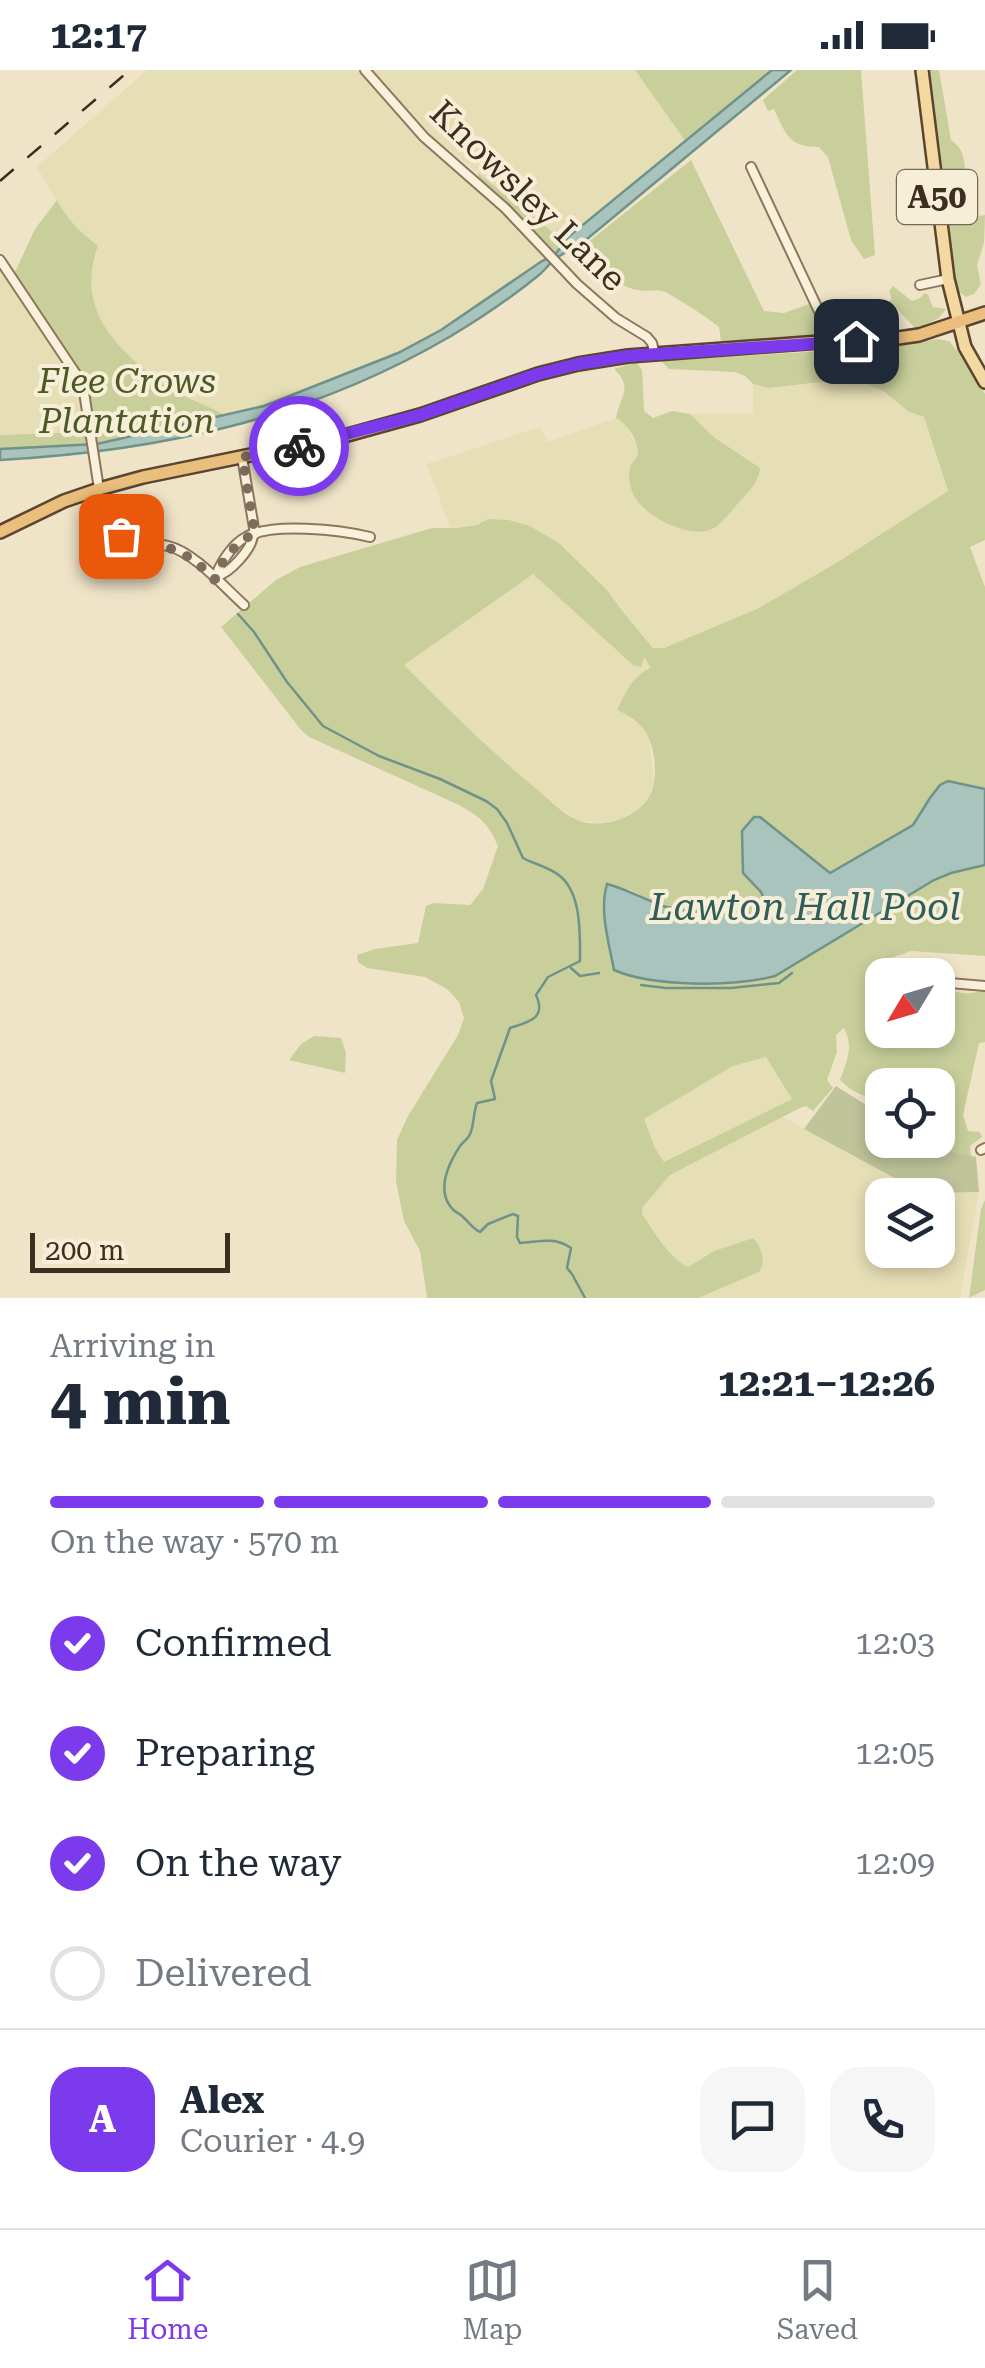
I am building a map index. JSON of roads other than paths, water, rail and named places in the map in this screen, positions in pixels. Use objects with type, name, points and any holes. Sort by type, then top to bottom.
[{"type":"highway","points":[[0,532],[99,489],[389,424],[538,374],[628,356],[834,341],[877,342],[919,335],[985,312]]},
{"type":"main road","name":"A50","points":[[922,70],[948,278],[966,347],[985,382]]},
{"type":"street","name":"Knowsley Lane","points":[[365,70],[424,137],[505,208],[577,284],[616,318],[647,336],[655,356]]},
{"type":"street","points":[[751,166],[834,341]]},
{"type":"street","points":[[0,260],[78,377],[84,392],[99,489]]},
{"type":"street","points":[[920,284],[948,278]]},
{"type":"street","points":[[242,457],[254,534]]},
{"type":"street","points":[[216,578],[217,568],[245,537],[269,530],[305,529],[370,537]]},
{"type":"street","points":[[128,542],[170,546],[194,560],[244,604]]},
{"type":"street","points":[[955,983],[985,986]]},
{"type":"water","points":[[772,70],[791,70],[518,292],[451,336],[397,365],[343,389],[233,426],[118,448],[0,460],[0,449],[97,444],[264,406],[398,353],[441,330],[555,255],[568,237]]},
{"type":"water","name":"Lawton Hall Pool","points":[[948,781],[985,789],[985,865],[934,880],[775,976],[694,984],[650,980],[614,970],[604,916],[607,884],[668,907],[724,914],[757,913],[764,899],[743,873],[742,831],[754,817],[760,817],[830,873],[913,825],[940,785]]},
{"type":"waterway","points":[[238,614],[323,726],[379,756],[486,801],[507,823],[523,858],[556,873],[572,893],[578,916],[580,961],[548,977],[536,995],[537,1014],[510,1028],[491,1081],[495,1099],[477,1103],[470,1134],[449,1168],[445,1191],[451,1208],[480,1232],[488,1224],[513,1214],[518,1216],[520,1243],[552,1241],[571,1248],[567,1268],[585,1298]]},
{"type":"waterway","points":[[571,968],[580,976],[599,973]]},
{"type":"waterway","points":[[641,985],[731,988],[779,983],[792,973]]},
{"type":"railway","points":[[0,181],[130,70]]},
{"type":"park label","name":"Flee Crows Plantation","points":[[127,401]]}]
